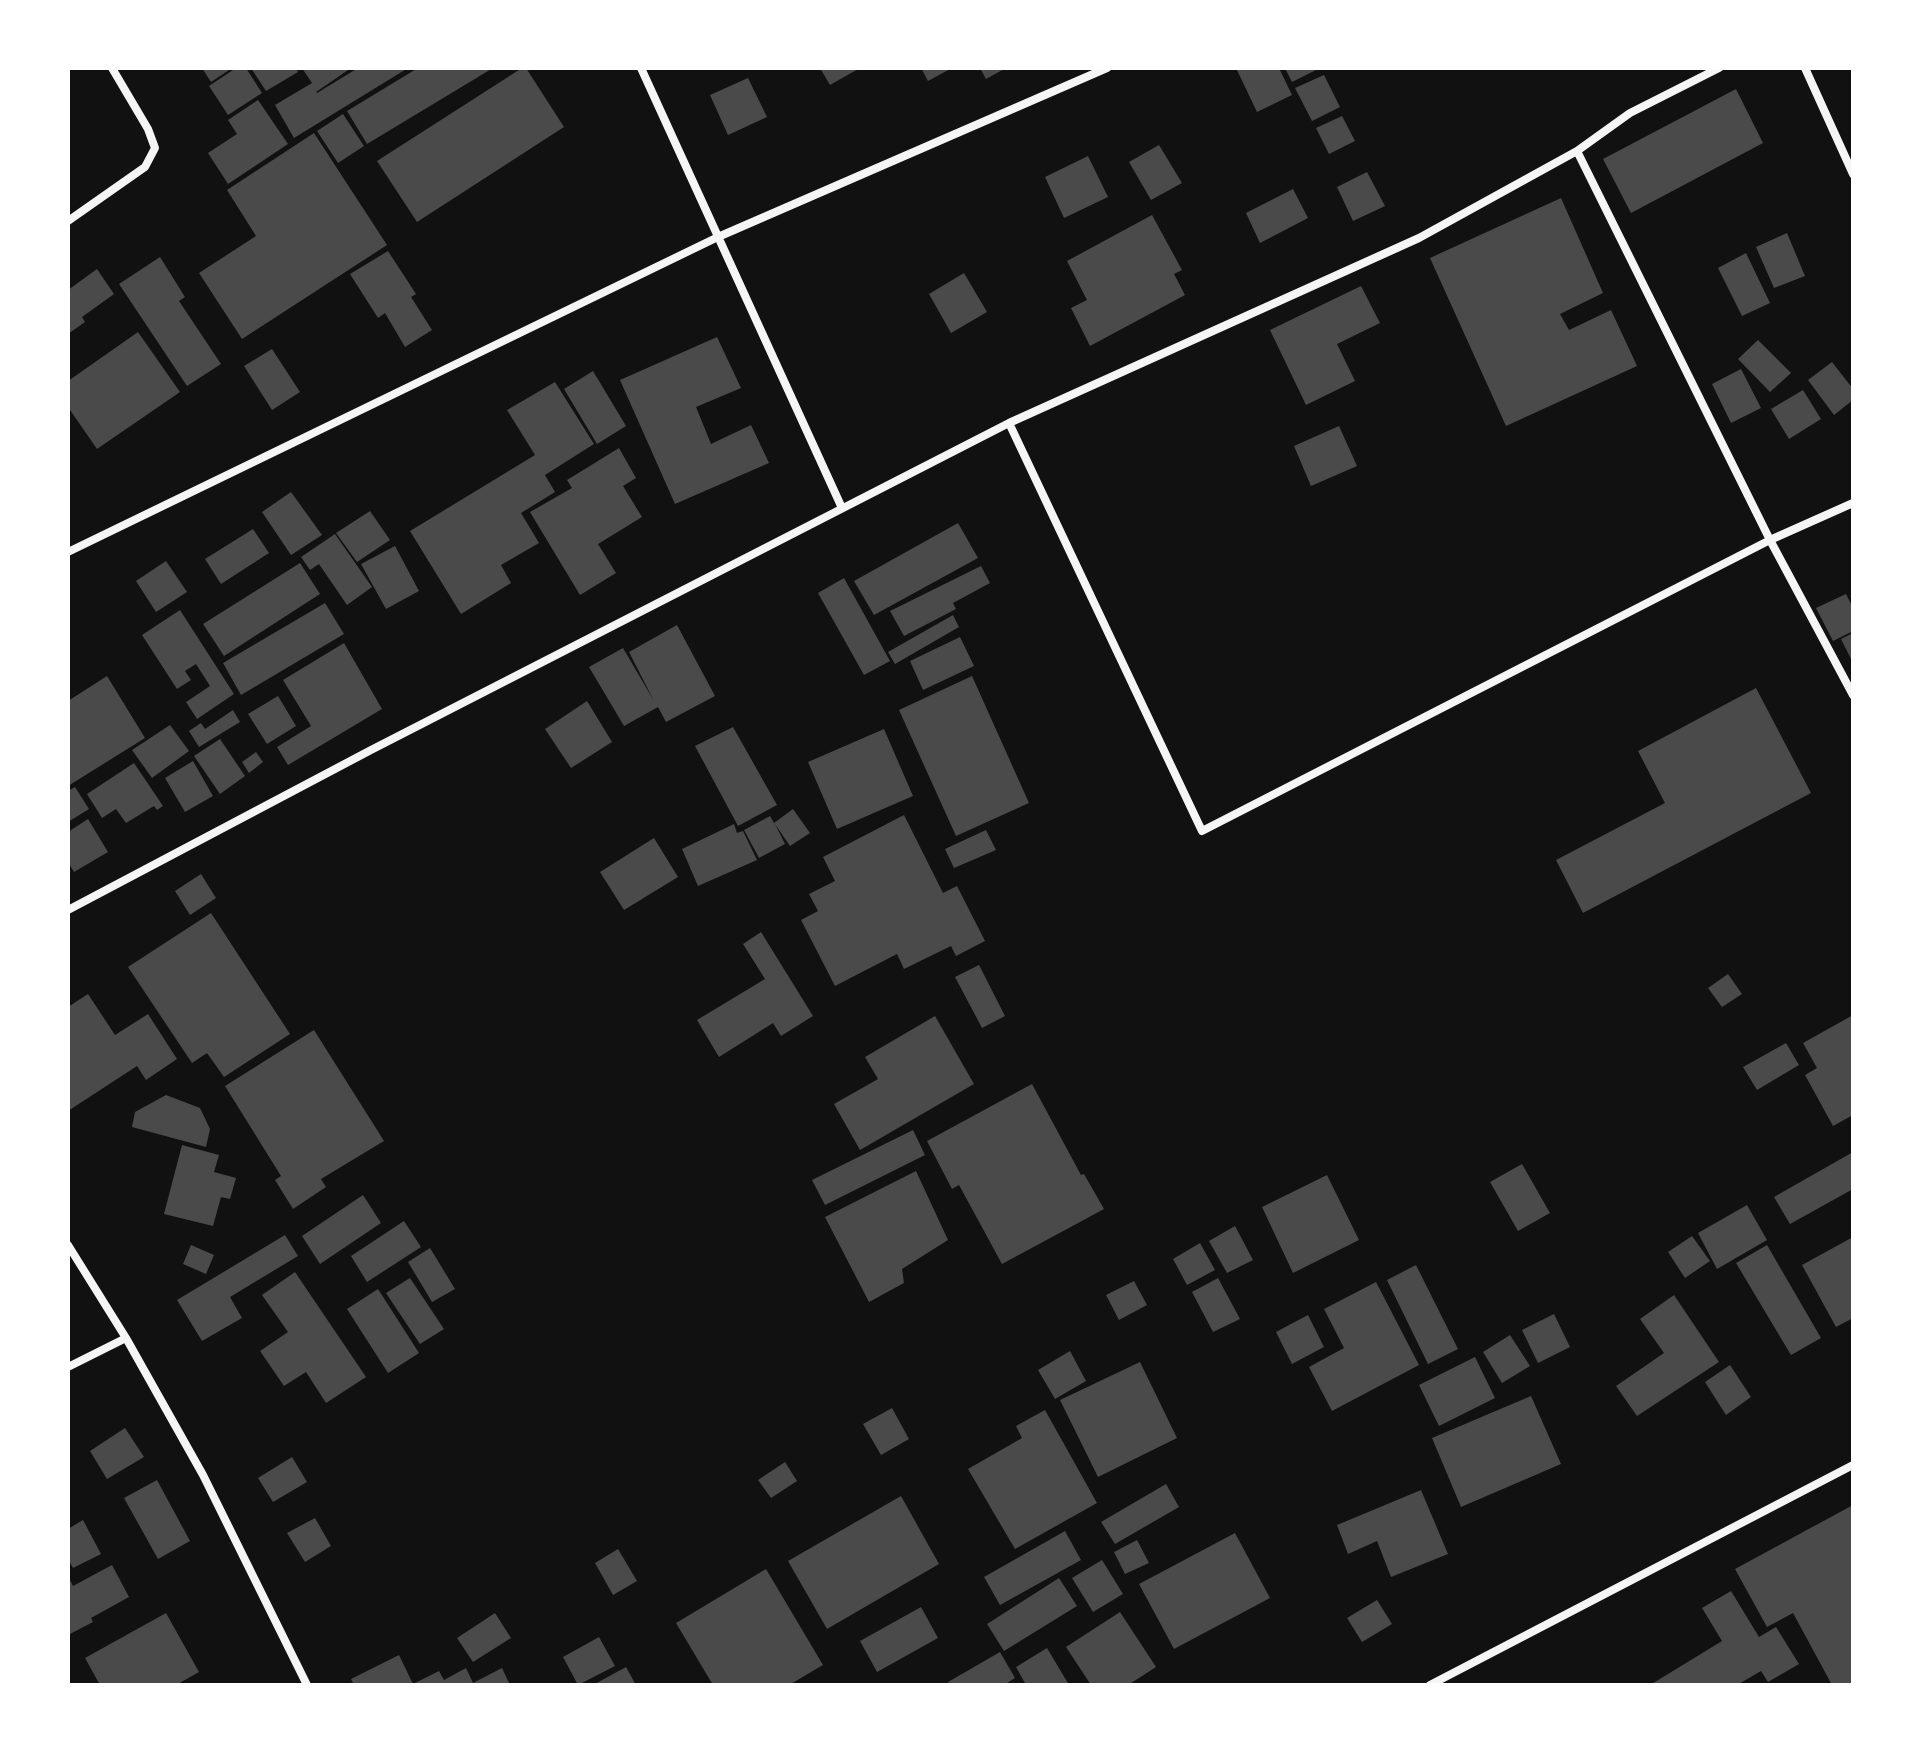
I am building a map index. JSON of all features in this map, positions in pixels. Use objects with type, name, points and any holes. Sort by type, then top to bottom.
[{"type":"street","points":[[68,221],[145,167],[155,148],[148,129],[112,68]]},
{"type":"street","points":[[641,68],[842,508]]},
{"type":"street","points":[[68,552],[718,237],[1107,68]]},
{"type":"street","points":[[68,910],[398,736],[1009,423],[1419,238],[1577,151],[1630,113],[1719,68]]},
{"type":"street","points":[[1805,68],[1853,174]]},
{"type":"street","points":[[1577,151],[1770,540],[1853,695]]},
{"type":"street","points":[[1009,423],[1202,831],[1770,540],[1853,503]]},
{"type":"street","points":[[68,1245],[126,1338],[203,1475],[307,1685]]},
{"type":"street","points":[[68,1367],[126,1338]]},
{"type":"street","points":[[1430,1685],[1853,1465]]},
{"type":"building","points":[[202,68],[232,68],[211,82]]},
{"type":"building","points":[[236,68],[246,68],[262,93],[228,115],[209,86]]},
{"type":"building","points":[[251,68],[296,68],[298,72],[266,91]]},
{"type":"building","points":[[302,68],[351,68],[317,93],[358,68],[408,68],[294,138],[275,105],[312,83]]},
{"type":"building","points":[[418,68],[493,68],[367,144],[347,111]]},
{"type":"building","points":[[526,68],[564,127],[417,222],[377,161]]},
{"type":"building","points":[[820,68],[860,68],[830,85]]},
{"type":"building","points":[[921,68],[952,68],[928,81]]},
{"type":"building","points":[[980,68],[1006,68],[986,79]]},
{"type":"building","points":[[1236,68],[1279,68],[1292,95],[1257,112]]},
{"type":"building","points":[[1285,68],[1320,68],[1292,82]]},
{"type":"building","points":[[1324,75],[1340,107],[1312,121],[1295,88]]},
{"type":"building","points":[[748,78],[767,117],[728,135],[710,95]]},
{"type":"building","points":[[1736,89],[1763,143],[1631,213],[1603,159]]},
{"type":"building","points":[[258,100],[288,144],[228,184],[208,153],[237,134],[228,120]]},
{"type":"building","points":[[343,114],[364,146],[338,163],[317,131]]},
{"type":"building","points":[[1342,116],[1355,141],[1329,154],[1316,128]]},
{"type":"building","points":[[314,133],[387,245],[242,339],[199,273],[256,236],[227,190]]},
{"type":"building","points":[[1159,145],[1182,183],[1151,200],[1129,162]]},
{"type":"building","points":[[1088,156],[1108,197],[1064,218],[1045,177]]},
{"type":"building","points":[[1367,172],[1385,206],[1353,221],[1337,187]]},
{"type":"building","points":[[1293,189],[1308,218],[1260,243],[1246,213]]},
{"type":"building","points":[[1561,198],[1603,293],[1560,314],[1569,330],[1611,310],[1637,366],[1506,426],[1430,258]]},
{"type":"building","points":[[1152,215],[1182,270],[1174,274],[1185,295],[1090,346],[1071,308],[1087,300],[1067,261]]},
{"type":"building","points":[[1787,233],[1805,276],[1774,288],[1756,247]]},
{"type":"building","points":[[388,251],[416,294],[411,297],[432,330],[405,347],[385,313],[378,318],[350,274]]},
{"type":"building","points":[[1746,253],[1770,303],[1742,316],[1718,268]]},
{"type":"building","points":[[160,257],[185,297],[179,301],[221,364],[187,386],[119,284]]},
{"type":"building","points":[[97,269],[114,294],[82,317],[85,322],[68,334],[68,290]]},
{"type":"building","points":[[964,273],[987,312],[951,333],[929,294]]},
{"type":"building","points":[[1361,286],[1380,323],[1337,344],[1355,381],[1306,405],[1270,330]]},
{"type":"building","points":[[138,332],[180,392],[97,449],[68,407],[68,381]]},
{"type":"building","points":[[717,337],[741,388],[696,407],[711,444],[751,425],[769,463],[675,504],[620,380]]},
{"type":"building","points":[[1758,340],[1791,373],[1770,392],[1738,359]]},
{"type":"building","points":[[272,349],[300,392],[272,410],[244,366]]},
{"type":"building","points":[[1832,362],[1853,389],[1853,400],[1834,415],[1808,380]]},
{"type":"building","points":[[1741,369],[1761,408],[1731,423],[1712,384]]},
{"type":"building","points":[[593,371],[626,426],[597,444],[564,389]]},
{"type":"building","points":[[555,382],[594,444],[545,475],[555,492],[521,513],[539,543],[501,565],[511,583],[461,614],[410,531],[535,455],[507,410]]},
{"type":"building","points":[[1803,390],[1821,419],[1789,439],[1771,409]]},
{"type":"building","points":[[1339,426],[1357,466],[1311,486],[1294,446]]},
{"type":"building","points":[[619,448],[636,478],[623,486],[642,517],[598,544],[616,573],[580,595],[530,512],[572,488],[567,480]]},
{"type":"building","points":[[291,492],[322,535],[291,555],[262,512]]},
{"type":"building","points":[[370,511],[390,540],[357,562],[336,533]]},
{"type":"building","points":[[958,523],[978,558],[874,615],[854,581]]},
{"type":"building","points":[[253,529],[269,553],[221,584],[205,559]]},
{"type":"building","points":[[335,534],[372,587],[347,605],[319,564],[310,570],[301,557]]},
{"type":"building","points":[[395,546],[419,591],[386,609],[361,564]]},
{"type":"building","points":[[166,561],[187,592],[156,612],[136,581]]},
{"type":"building","points":[[300,563],[320,594],[224,656],[203,624]]},
{"type":"building","points":[[981,566],[990,583],[953,603],[956,609],[904,636],[890,611]]},
{"type":"building","points":[[844,578],[890,661],[864,675],[818,593]]},
{"type":"building","points":[[1846,594],[1853,608],[1853,631],[1833,641],[1816,608]]},
{"type":"building","points":[[325,603],[344,634],[241,695],[223,663]]},
{"type":"building","points":[[180,610],[234,694],[197,719],[186,702],[210,686],[196,664],[185,671],[191,680],[177,689],[142,635]]},
{"type":"building","points":[[953,615],[959,627],[895,664],[888,652]]},
{"type":"building","points":[[677,625],[715,696],[666,722],[658,707],[624,726],[589,667],[623,648],[654,701],[629,652]]},
{"type":"building","points":[[1853,633],[1853,663],[1841,639]]},
{"type":"building","points":[[960,637],[974,666],[923,690],[910,661]]},
{"type":"building","points":[[344,643],[382,709],[288,765],[277,747],[311,726],[283,680]]},
{"type":"building","points":[[107,676],[145,738],[68,786],[68,701]]},
{"type":"building","points":[[972,676],[1029,803],[956,836],[899,710]]},
{"type":"building","points":[[1756,688],[1811,793],[1583,913],[1556,860],[1665,803],[1638,751]]},
{"type":"building","points":[[278,696],[296,726],[267,744],[248,714]]},
{"type":"building","points":[[587,701],[612,742],[571,768],[545,729]]},
{"type":"building","points":[[233,710],[240,722],[199,747],[189,731],[201,723],[205,729]]},
{"type":"building","points":[[170,725],[189,751],[152,778],[132,750]]},
{"type":"building","points":[[733,727],[777,805],[738,826],[695,746]]},
{"type":"building","points":[[884,729],[913,796],[837,829],[808,762]]},
{"type":"building","points":[[220,739],[245,776],[220,794],[194,756]]},
{"type":"building","points":[[256,752],[263,762],[249,773],[242,762]]},
{"type":"building","points":[[193,761],[213,796],[185,812],[165,778]]},
{"type":"building","points":[[134,763],[163,806],[157,810],[154,806],[126,823],[116,809],[102,818],[87,794]]},
{"type":"building","points":[[75,787],[89,809],[68,822],[68,791]]},
{"type":"building","points":[[793,809],[810,833],[790,846],[775,824],[785,844],[759,858],[744,830],[770,816],[774,823]]},
{"type":"building","points":[[904,815],[943,893],[957,886],[985,941],[956,956],[951,946],[904,969],[897,954],[835,986],[801,920],[818,911],[809,894],[835,881],[823,857]]},
{"type":"building","points":[[88,819],[108,852],[74,872],[68,862],[68,832]]},
{"type":"building","points":[[734,824],[737,833],[743,831],[757,860],[698,886],[682,849]]},
{"type":"building","points":[[986,830],[996,850],[954,868],[945,849]]},
{"type":"building","points":[[654,838],[678,877],[624,910],[600,872]]},
{"type":"building","points":[[201,874],[216,898],[190,915],[175,891]]},
{"type":"building","points":[[211,913],[290,1034],[224,1077],[207,1053],[192,1063],[128,967]]},
{"type":"building","points":[[761,932],[813,1016],[781,1036],[773,1023],[719,1057],[697,1020],[765,979],[743,944]]},
{"type":"building","points":[[979,965],[1005,1016],[982,1028],[955,977]]},
{"type":"building","points":[[1728,974],[1742,994],[1722,1007],[1708,988]]},
{"type":"building","points":[[88,994],[115,1035],[148,1014],[177,1059],[146,1080],[137,1066],[68,1111],[68,1007]]},
{"type":"building","points":[[1853,1015],[1853,1115],[1833,1126],[1805,1075],[1817,1068],[1803,1043]]},
{"type":"building","points":[[935,1016],[974,1084],[860,1150],[834,1104],[878,1079],[865,1057]]},
{"type":"building","points":[[314,1030],[384,1141],[321,1179],[326,1187],[293,1209],[275,1180],[281,1176],[225,1086]]},
{"type":"building","points":[[1786,1043],[1799,1065],[1757,1090],[1743,1067]]},
{"type":"building","points":[[1032,1084],[1081,1175],[1084,1174],[1104,1209],[1002,1264],[959,1185],[952,1189],[927,1141]]},
{"type":"building","points":[[166,1095],[200,1108],[210,1129],[206,1147],[132,1127],[135,1112]]},
{"type":"building","points":[[913,1130],[925,1155],[825,1205],[812,1180]]},
{"type":"building","points":[[182,1145],[219,1155],[214,1172],[236,1178],[230,1199],[221,1197],[213,1226],[164,1214]]},
{"type":"building","points":[[1853,1152],[1853,1189],[1790,1224],[1774,1197]]},
{"type":"building","points":[[1522,1164],[1550,1213],[1518,1231],[1490,1182]]},
{"type":"building","points":[[916,1171],[948,1240],[902,1269],[904,1283],[869,1302],[825,1217]]},
{"type":"building","points":[[1327,1175],[1359,1240],[1293,1273],[1262,1207]]},
{"type":"building","points":[[363,1195],[381,1223],[320,1264],[302,1236]]},
{"type":"building","points":[[1747,1205],[1767,1240],[1717,1269],[1698,1233]]},
{"type":"building","points":[[404,1221],[421,1247],[367,1282],[351,1256]]},
{"type":"building","points":[[1235,1226],[1253,1260],[1227,1273],[1209,1241]]},
{"type":"building","points":[[285,1235],[298,1256],[230,1297],[242,1318],[202,1341],[177,1300]]},
{"type":"building","points":[[1692,1236],[1710,1261],[1685,1278],[1668,1252]]},
{"type":"building","points":[[1853,1237],[1853,1318],[1836,1327],[1802,1265]]},
{"type":"building","points":[[1200,1243],[1215,1270],[1187,1285],[1173,1259]]},
{"type":"building","points":[[191,1245],[214,1255],[206,1274],[183,1264]]},
{"type":"building","points":[[1767,1245],[1821,1338],[1791,1355],[1736,1263]]},
{"type":"building","points":[[430,1248],[455,1289],[432,1302],[408,1262]]},
{"type":"building","points":[[1416,1265],[1458,1349],[1428,1364],[1387,1280]]},
{"type":"building","points":[[295,1272],[366,1377],[326,1403],[306,1372],[284,1386],[260,1351],[288,1332],[262,1295]]},
{"type":"building","points":[[410,1278],[444,1329],[420,1344],[386,1293]]},
{"type":"building","points":[[1218,1278],[1240,1319],[1213,1332],[1192,1292]]},
{"type":"building","points":[[1134,1281],[1147,1305],[1119,1320],[1106,1295]]},
{"type":"building","points":[[1376,1282],[1419,1365],[1332,1411],[1309,1367],[1344,1348],[1324,1309]]},
{"type":"building","points":[[378,1289],[419,1353],[388,1373],[347,1309]]},
{"type":"building","points":[[1674,1295],[1719,1362],[1637,1416],[1616,1386],[1664,1353],[1640,1319]]},
{"type":"building","points":[[1554,1314],[1570,1347],[1538,1363],[1522,1330]]},
{"type":"building","points":[[1308,1315],[1324,1347],[1292,1364],[1276,1332]]},
{"type":"building","points":[[1510,1335],[1530,1366],[1502,1383],[1483,1352]]},
{"type":"building","points":[[1070,1351],[1086,1381],[1055,1399],[1038,1370]]},
{"type":"building","points":[[1475,1357],[1495,1398],[1439,1426],[1419,1385]]},
{"type":"building","points":[[1140,1362],[1177,1438],[1098,1477],[1060,1400]]},
{"type":"building","points":[[1730,1365],[1751,1397],[1726,1415],[1705,1382]]},
{"type":"building","points":[[1531,1396],[1561,1464],[1461,1507],[1432,1438]]},
{"type":"building","points":[[892,1408],[909,1439],[881,1455],[863,1424]]},
{"type":"building","points":[[1045,1410],[1097,1503],[1015,1549],[968,1469],[1022,1438],[1016,1426]]},
{"type":"building","points":[[125,1428],[144,1457],[107,1479],[90,1451]]},
{"type":"building","points":[[292,1457],[307,1482],[273,1502],[258,1478]]},
{"type":"building","points":[[785,1462],[797,1481],[771,1498],[758,1480]]},
{"type":"building","points":[[157,1480],[190,1541],[158,1559],[124,1498]]},
{"type":"building","points":[[1166,1484],[1179,1507],[1115,1544],[1101,1522]]},
{"type":"building","points":[[1421,1490],[1448,1554],[1391,1577],[1377,1541],[1348,1554],[1337,1525]]},
{"type":"building","points":[[901,1496],[939,1564],[827,1629],[788,1561]]},
{"type":"building","points":[[1853,1505],[1853,1685],[1832,1685],[1793,1613],[1767,1627],[1735,1569]]},
{"type":"building","points":[[315,1518],[331,1546],[305,1562],[287,1533]]},
{"type":"building","points":[[83,1520],[101,1554],[73,1568],[68,1559],[68,1529]]},
{"type":"building","points":[[1065,1531],[1081,1560],[1000,1605],[984,1577]]},
{"type":"building","points":[[1235,1533],[1270,1598],[1174,1649],[1139,1584]]},
{"type":"building","points":[[1137,1540],[1149,1563],[1125,1574],[1114,1552]]},
{"type":"building","points":[[618,1549],[637,1581],[613,1595],[595,1563]]},
{"type":"building","points":[[1102,1560],[1123,1594],[1093,1612],[1072,1578]]},
{"type":"building","points":[[112,1565],[129,1597],[68,1635],[68,1576],[73,1586]]},
{"type":"building","points":[[766,1569],[823,1665],[789,1685],[713,1685],[676,1623]]},
{"type":"building","points":[[1059,1578],[1077,1606],[1004,1651],[987,1624]]},
{"type":"building","points":[[1731,1591],[1759,1637],[1776,1627],[1799,1664],[1768,1682],[1761,1671],[1737,1685],[1650,1685],[1722,1641],[1702,1608]]},
{"type":"building","points":[[1377,1600],[1392,1624],[1362,1642],[1347,1618]]},
{"type":"building","points":[[921,1607],[938,1638],[877,1672],[860,1641]]},
{"type":"building","points":[[1120,1612],[1156,1667],[1128,1685],[1091,1685],[1066,1647]]},
{"type":"building","points":[[166,1613],[199,1672],[176,1685],[100,1685],[85,1658]]},
{"type":"building","points":[[495,1613],[511,1638],[473,1662],[457,1638]]},
{"type":"building","points":[[599,1637],[615,1666],[578,1685],[563,1657]]},
{"type":"building","points":[[1047,1648],[1069,1685],[1026,1685],[1016,1667]]},
{"type":"building","points":[[1000,1652],[1015,1678],[1004,1685],[950,1685],[948,1682]]},
{"type":"building","points":[[399,1655],[413,1684],[439,1671],[444,1680],[466,1668],[473,1683],[502,1668],[510,1685],[354,1685],[351,1679]]},
{"type":"building","points":[[626,1667],[636,1685],[593,1685]]}]
